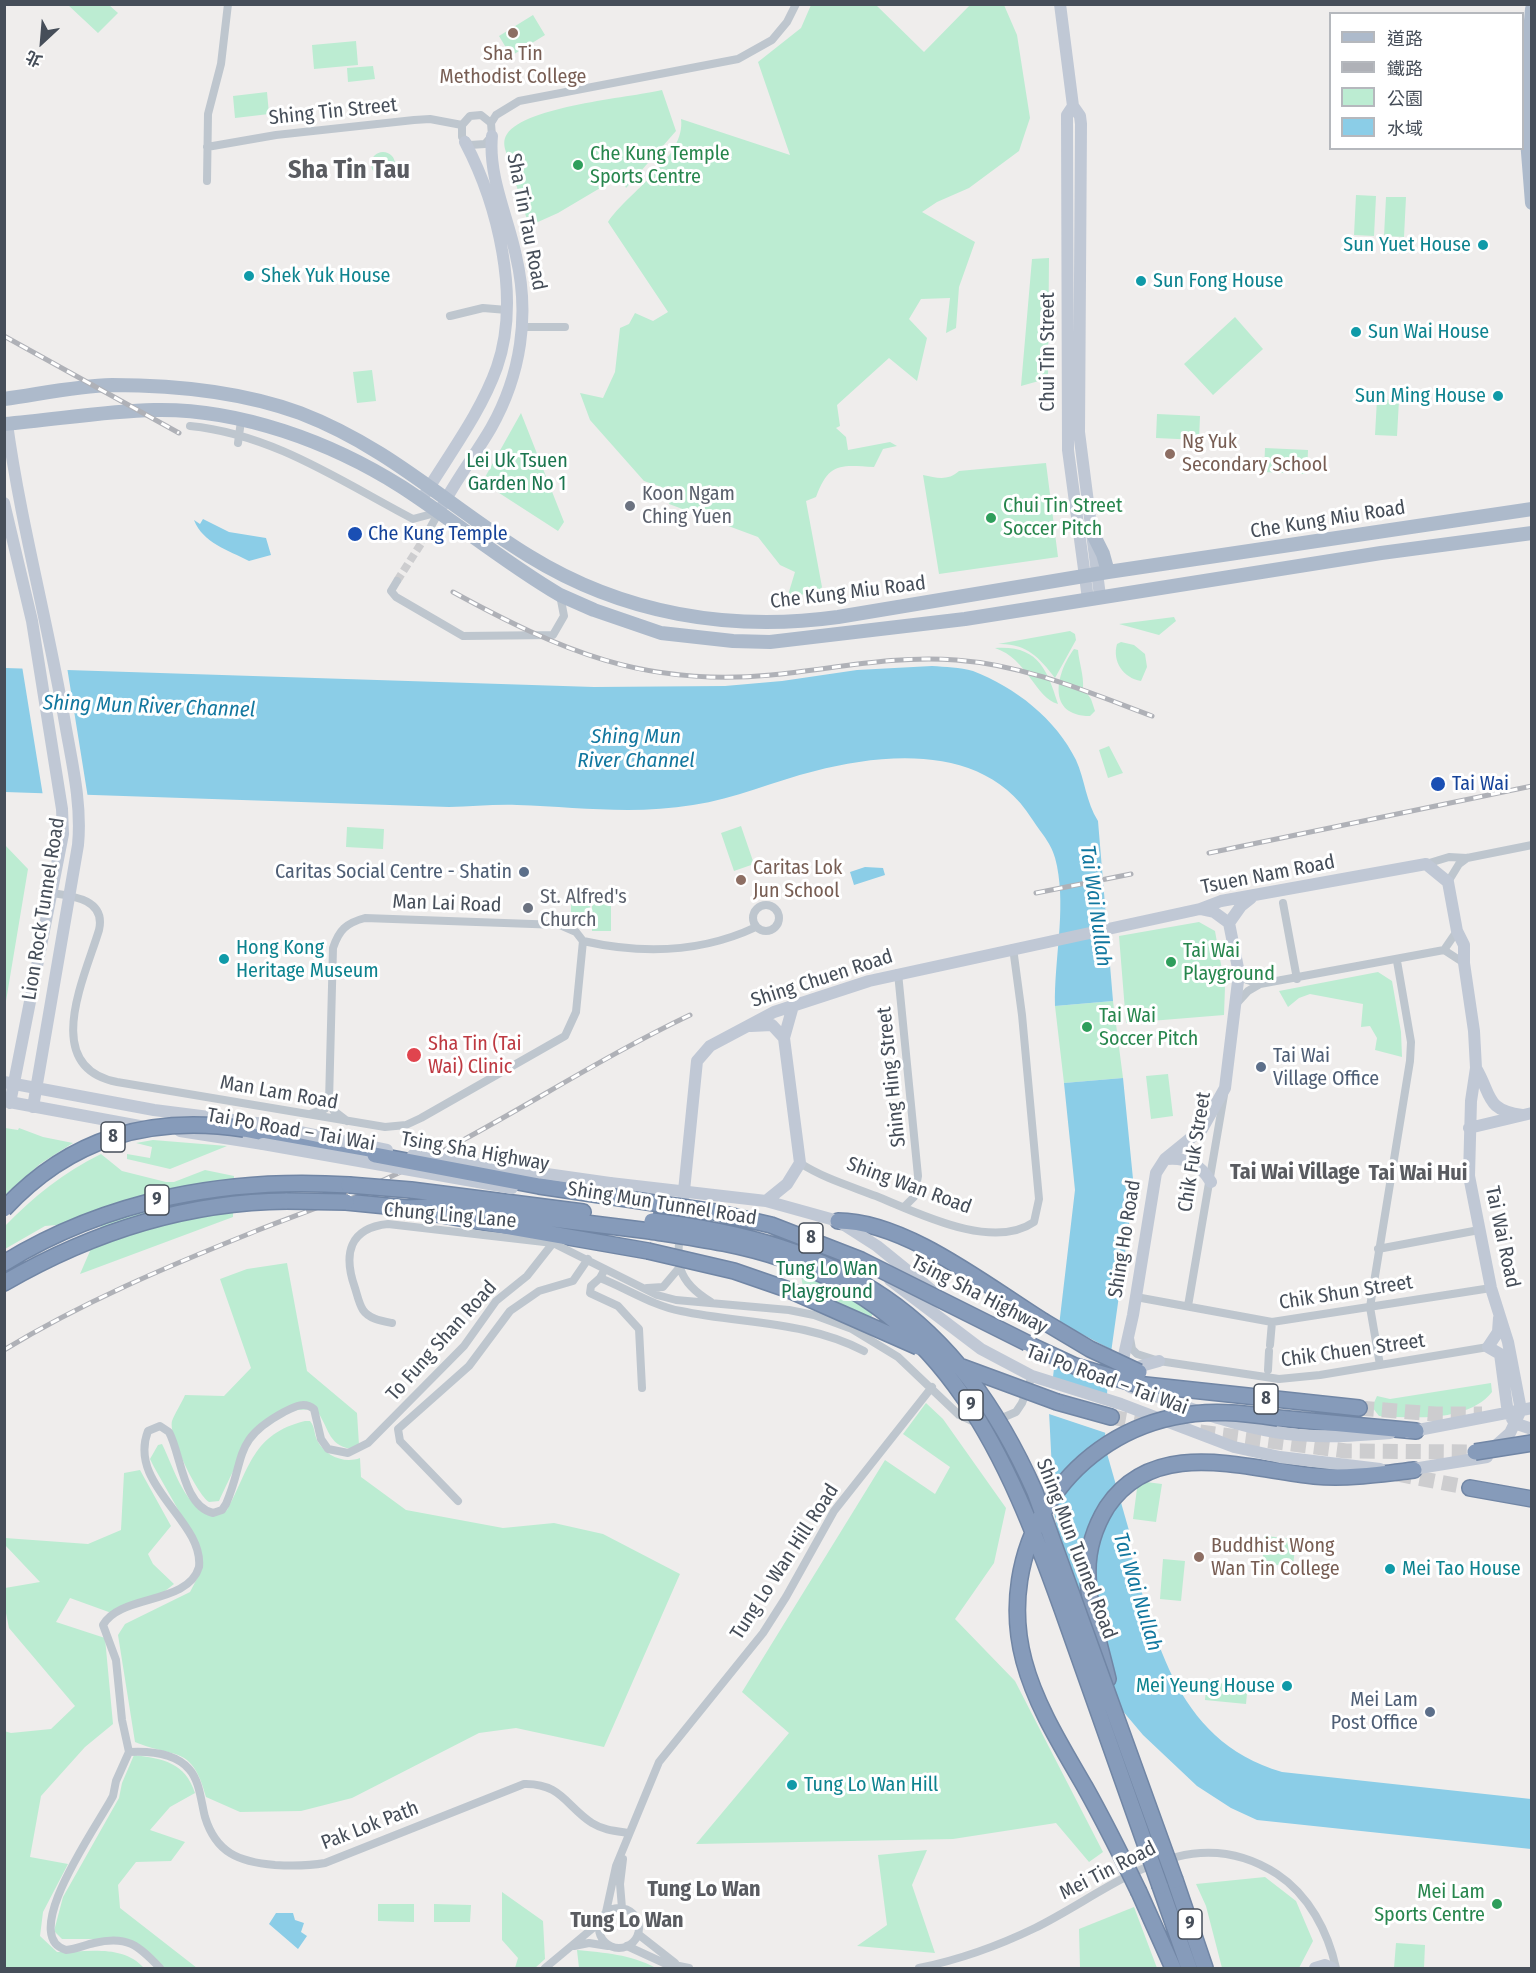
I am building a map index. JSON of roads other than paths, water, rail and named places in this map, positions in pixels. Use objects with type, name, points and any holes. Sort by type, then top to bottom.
[{"type":"highway","name":"Tsing Sha Highway","points":[[4,1209],[45,1172],[66,1158],[114,1136],[176,1124],[244,1129],[486,1177],[715,1212],[762,1222],[819,1241],[861,1260],[1075,1366],[1136,1384],[1359,1408]]},
{"type":"highway","name":"Shing Mun Tunnel Road","points":[[4,1263],[34,1246],[109,1213],[144,1202],[229,1187],[296,1182],[432,1192],[684,1225],[760,1240],[822,1262],[862,1283],[917,1323],[957,1362],[983,1397],[1018,1455],[1035,1492],[1115,1711],[1205,1968]]},
{"type":"highway","name":"Shing Mun Tunnel Road","points":[[4,1283],[38,1263],[86,1241],[134,1223],[232,1204],[324,1201],[407,1208],[448,1206],[642,1230],[743,1247],[782,1258],[825,1277],[867,1300],[902,1326],[939,1364],[970,1404],[1016,1487],[1049,1573],[1189,1968]]},
{"type":"highway","points":[[407,1208],[448,1218],[528,1228],[626,1246],[734,1271],[812,1299],[1017,1389],[1111,1417]]},
{"type":"highway","points":[[838,1221],[860,1221],[939,1255],[1099,1354],[1139,1372],[1196,1390]]},
{"type":"highway","points":[[1173,1968],[1139,1892],[1046,1717],[1029,1676],[1020,1641],[1017,1605],[1026,1551],[1039,1518],[1060,1486],[1091,1455],[1122,1435],[1159,1420],[1200,1412],[1227,1412],[1277,1425],[1416,1431]]},
{"type":"highway","points":[[1476,1455],[1532,1443]]},
{"type":"highway","points":[[1115,1711],[1088,1586],[1091,1545],[1101,1518],[1124,1489],[1154,1470],[1190,1461],[1238,1464],[1335,1477],[1360,1477],[1414,1470]]},
{"type":"highway","points":[[1470,1488],[1532,1499]]},
{"type":"main road","name":"Chui Tin Street","points":[[1060,4],[1072,106],[1080,116],[1079,432],[1091,530]]},
{"type":"main road","points":[[1532,9],[1528,95],[1532,203]]},
{"type":"main road","name":"Chui Tin Street","points":[[1072,106],[1067,115],[1068,450],[1094,584]]},
{"type":"main road","name":"Sha Tin Tau Road","points":[[439,512],[506,398],[516,370],[522,327],[519,271],[490,152],[492,129]]},
{"type":"main road","name":"Sha Tin Tau Road","points":[[421,500],[487,391],[504,342],[507,310],[506,280],[501,248],[480,175],[465,142]]},
{"type":"main road","name":"Che Kung Miu Road","points":[[5,398],[111,386],[235,396],[285,408],[317,420],[381,452],[515,546],[563,575],[630,603],[696,618],[751,623],[793,623],[1013,589],[1094,584],[1532,534]]},
{"type":"main road","name":"Lion Rock Tunnel Road","points":[[5,398],[6,424],[13,472],[54,660],[79,809],[78,845],[33,1107]]},
{"type":"main road","name":"Che Kung Miu Road","points":[[6,424],[154,410],[189,412],[239,433],[289,434],[338,452],[371,468],[560,595],[599,612],[661,633],[733,641],[770,642],[965,619],[1094,584],[1532,509]]},
{"type":"main road","name":"Lion Rock Tunnel Road","points":[[4,503],[38,659],[62,809],[62,848],[9,1083],[7,1102]]},
{"type":"main road","points":[[1091,530],[1103,555],[1094,584]]},
{"type":"main road","points":[[1501,536],[1532,539]]},
{"type":"main road","points":[[1426,864],[1448,882]]},
{"type":"main road","name":"Tsuen Nam Road","points":[[1013,948],[1121,927],[1200,909],[1221,901],[1251,898],[1426,864]]},
{"type":"main road","name":"Tai Wai Road","points":[[1448,882],[1457,931],[1463,939],[1464,963],[1474,1031],[1476,1068],[1469,1128],[1469,1176],[1491,1288],[1526,1409]]},
{"type":"main road","points":[[1200,909],[1214,912],[1229,923],[1241,906],[1251,898]]},
{"type":"main road","name":"Chik Fuk Street","points":[[1225,1088],[1239,973],[1229,923]]},
{"type":"main road","name":"Shing Chuen Road","points":[[682,1211],[697,1061],[706,1048],[746,1025],[793,1006],[898,974],[1013,948]]},
{"type":"main road","points":[[766,1201],[787,1184],[800,1163],[784,1038],[793,1006]]},
{"type":"main road","points":[[746,1025],[772,1025],[784,1038]]},
{"type":"main road","name":"Tai Wai Road","points":[[1476,1068],[1492,1104],[1499,1110],[1527,1114]]},
{"type":"main road","name":"Tai Po Road – Tai Wai","points":[[9,1083],[154,1110],[256,1124],[425,1157],[610,1183],[766,1201],[838,1221],[890,1255],[957,1310],[1037,1354],[1232,1422],[1277,1425]]},
{"type":"main road","name":"Shing Ho Road","points":[[1112,1381],[1116,1380],[1121,1372],[1130,1334],[1152,1184],[1165,1159],[1202,1130],[1225,1088]]},
{"type":"main road","name":"Tai Po Road – Tai Wai","points":[[7,1102],[118,1124],[231,1137],[479,1183],[682,1211],[771,1227],[850,1257],[884,1276],[981,1349],[1035,1377],[1111,1401],[1217,1442],[1280,1456],[1364,1468],[1414,1470],[1476,1455]]},
{"type":"main road","points":[[1469,1128],[1527,1114]]},
{"type":"main road","points":[[1165,1159],[1179,1158],[1192,1161],[1204,1170],[1211,1182]]},
{"type":"main road","points":[[1499,1316],[1498,1332],[1488,1347],[1500,1354],[1508,1414],[1517,1424],[1532,1429]]},
{"type":"main road","points":[[1138,1390],[1132,1380],[1135,1372],[1141,1366],[1159,1361]]},
{"type":"main road","points":[[1416,1431],[1526,1409]]},
{"type":"main road","points":[[1476,1455],[1502,1441],[1526,1409]]},
{"type":"main road","points":[[1217,1442],[1278,1454],[1291,1452],[1294,1449],[1293,1440],[1277,1425]]},
{"type":"main road","points":[[1476,1455],[1532,1448]]},
{"type":"main road","points":[[1315,1968],[1322,1965],[1334,1968]]},
{"type":"street","points":[[207,182],[208,114],[221,64],[228,4]]},
{"type":"street","name":"Sha Tin Tau Road","points":[[462,125],[461,134],[465,142],[479,146],[488,142],[496,115],[519,100],[738,59],[772,40],[787,22],[796,4]]},
{"type":"street","points":[[462,125],[474,115],[484,117],[492,129]]},
{"type":"street","name":"Shing Tin Street","points":[[207,147],[266,136],[414,120],[430,119],[462,125]]},
{"type":"street","points":[[450,316],[483,308],[507,310]]},
{"type":"street","points":[[522,327],[565,327]]},
{"type":"street","points":[[190,426],[239,433],[332,472],[414,519],[439,512]]},
{"type":"street","points":[[424,539],[439,512]]},
{"type":"street","points":[[397,581],[391,591],[396,597],[463,636],[553,635],[564,616],[560,595]]},
{"type":"street","name":"Tsuen Nam Road","points":[[1426,864],[1449,857],[1467,858],[1532,845]]},
{"type":"street","points":[[1448,882],[1459,864],[1467,858]]},
{"type":"street","name":"Man Lam Road","points":[[52,892],[68,895],[95,906],[101,919],[71,1029],[75,1049],[86,1066],[111,1081],[385,1127],[406,1125],[565,1036],[576,1012],[583,941]]},
{"type":"street","points":[[1283,903],[1297,979]]},
{"type":"street","name":"Man Lai Road","points":[[329,1102],[333,948],[338,932],[351,921],[365,918],[560,924],[576,932],[583,941],[653,951],[685,949],[756,927]]},
{"type":"street","points":[[1237,1003],[1248,991],[1260,984],[1397,961],[1444,950],[1457,931]]},
{"type":"street","name":"Shing Wan Road","points":[[800,1163],[824,1176],[967,1229],[1003,1233],[1024,1229],[1034,1222],[1039,1199],[1022,1015],[1013,948]]},
{"type":"street","points":[[1444,950],[1464,963]]},
{"type":"street","points":[[1380,1365],[1371,1307],[1411,1042],[1397,961]]},
{"type":"street","points":[[1239,973],[1247,980],[1260,984]]},
{"type":"street","name":"Shing Hing Street","points":[[898,974],[918,1176],[914,1197],[903,1207]]},
{"type":"street","name":"Chik Fuk Street","points":[[1188,1306],[1211,1182],[1225,1088]]},
{"type":"street","points":[[307,1115],[320,1112],[329,1102],[334,1111],[348,1122]]},
{"type":"street","points":[[682,1211],[679,1268],[685,1282],[695,1292],[714,1304]]},
{"type":"street","name":"Chung Ling Lane","points":[[392,1323],[377,1320],[362,1309],[350,1274],[348,1252],[361,1231],[373,1226],[388,1224],[553,1243],[643,1287],[676,1300],[789,1310],[814,1315],[852,1329],[898,1357],[959,1415],[976,1423],[988,1424],[1016,1412],[1035,1377]]},
{"type":"street","points":[[1378,1249],[1479,1230]]},
{"type":"street","name":"To Fung Shan Road","points":[[129,1752],[122,1720],[116,1660],[103,1625],[112,1614],[188,1584],[196,1575],[200,1563],[194,1543],[148,1471],[145,1447],[148,1431],[160,1426],[169,1432],[187,1485],[202,1507],[213,1513],[222,1510],[226,1504],[242,1451],[251,1435],[266,1422],[293,1407],[306,1405],[314,1409],[320,1436],[328,1449],[343,1453],[358,1449],[378,1435],[464,1346],[496,1301],[527,1276],[553,1243]]},
{"type":"street","points":[[458,1501],[400,1441],[398,1429],[469,1366],[510,1311],[538,1291],[573,1281],[588,1259]]},
{"type":"street","points":[[643,1287],[663,1287],[679,1268]]},
{"type":"street","points":[[605,1269],[600,1278],[591,1286],[590,1293],[618,1306],[639,1329],[642,1388]]},
{"type":"street","points":[[600,1278],[678,1311],[797,1328],[846,1341],[864,1351]]},
{"type":"street","name":"Chik Shun Street","points":[[1136,1297],[1272,1322],[1491,1288]]},
{"type":"street","points":[[1268,1370],[1272,1322]]},
{"type":"street","name":"Chik Chuen Street","points":[[1130,1334],[1130,1343],[1137,1354],[1159,1361],[1280,1379],[1320,1375],[1488,1347]]},
{"type":"street","name":"Tung Lo Wan Hill Road","points":[[545,1968],[599,1923],[606,1912],[611,1885],[629,1833],[659,1762],[762,1634],[786,1597],[834,1511],[932,1387]]},
{"type":"street","points":[[129,1752],[116,1781],[113,1796],[52,1906],[50,1933],[54,1943],[66,1950],[102,1941],[125,1940],[139,1948],[160,1968]]},
{"type":"street","name":"Pak Lok Path","points":[[129,1752],[163,1754],[189,1769],[196,1781],[204,1815],[215,1840],[232,1857],[252,1863],[303,1866],[335,1860],[524,1784],[551,1789],[595,1825],[629,1833]]},
{"type":"street","name":"Tung Lo Wan Hill Road","points":[[622,1908],[620,1884],[623,1852]]},
{"type":"street","name":"Mei Tin Road","points":[[919,1968],[1005,1941],[1054,1918],[1142,1868],[1177,1856],[1200,1852],[1222,1853],[1244,1858],[1274,1872],[1291,1885],[1316,1916],[1334,1968]]},
{"type":"street","points":[[606,1912],[622,1908],[637,1919],[638,1934],[627,1946]]},
{"type":"street","points":[[599,1923],[603,1940],[612,1947]]},
{"type":"street","points":[[638,1934],[678,1965]]},
{"type":"street","points":[[573,1946],[589,1943],[612,1947],[627,1946],[664,1963],[689,1968]]},
{"type":"water","points":[[203,519],[229,532],[266,538],[271,555],[249,561],[225,549],[203,535],[194,520],[200,524]]},
{"type":"water","name":"Shing Mun River Channel","points":[[932,666],[973,671],[1004,686],[1033,706],[1068,745],[1082,775],[1098,821],[1113,1001],[1055,1006],[1060,901],[1057,866],[1050,846],[1013,795],[989,778],[963,766],[934,760],[904,758],[844,765],[800,775],[709,802],[648,810],[508,805],[449,807],[5,792],[5,668],[594,687],[725,686],[782,681],[857,670]]},
{"type":"water","points":[[865,867],[883,868],[885,875],[854,885],[850,872]]},
{"type":"water","name":"Tai Wai Nullah","points":[[1123,1078],[1134,1189],[1108,1374],[1106,1450],[1130,1534],[1126,1536],[1147,1608],[1173,1678],[1192,1708],[1215,1735],[1245,1757],[1282,1772],[1531,1799],[1531,1849],[1257,1820],[1231,1808],[1197,1786],[1143,1735],[1111,1697],[1058,1535],[1054,1511],[1049,1411],[1075,1190],[1064,1083]]},
{"type":"water","points":[[276,1913],[293,1913],[295,1920],[304,1923],[301,1932],[307,1936],[298,1949],[269,1924]]},
{"type":"tunnel","points":[[397,581],[424,539]]},
{"type":"tunnel","points":[[1359,1408],[1435,1414],[1482,1414]]},
{"type":"tunnel","points":[[1111,1417],[1156,1425]]},
{"type":"tunnel","points":[[1200,1432],[1346,1451],[1475,1452]]},
{"type":"tunnel","points":[[1397,1474],[1470,1488]]},
{"type":"railway","points":[[4,336],[179,433]]},
{"type":"railway","points":[[453,592],[530,632],[605,660],[643,670],[725,677],[771,675],[910,659],[956,660],[1007,667],[1080,689],[1152,716]]},
{"type":"railway","points":[[1209,853],[1532,786]]},
{"type":"railway","points":[[1036,893],[1131,874]]},
{"type":"railway","points":[[4,1350],[64,1316],[156,1272],[362,1190],[417,1164],[611,1056],[690,1015]]},
{"type":"place","name":"Sha Tin Methodist College","points":[[513,33]]},
{"type":"place","name":"Che Kung Temple Sports Centre","points":[[578,165]]},
{"type":"place","name":"Sun Yuet House","points":[[1483,245]]},
{"type":"place","name":"Shek Yuk House","points":[[249,276]]},
{"type":"place","name":"Sun Fong House","points":[[1141,281]]},
{"type":"place","name":"Sun Wai House","points":[[1356,332]]},
{"type":"place","name":"Sun Ming House","points":[[1498,396]]},
{"type":"place","name":"Ng Yuk Secondary School","points":[[1170,454]]},
{"type":"place","name":"Koon Ngam Ching Yuen","points":[[630,506]]},
{"type":"place","name":"Chui Tin Street Soccer Pitch","points":[[991,518]]},
{"type":"place","name":"Che Kung Temple","points":[[355,534]]},
{"type":"place","name":"Tai Wai","points":[[1438,784]]},
{"type":"place","name":"Caritas Social Centre - Shatin","points":[[524,872]]},
{"type":"place","name":"Caritas Lok Jun School","points":[[741,880]]},
{"type":"place","name":"St. Alfred's Church","points":[[528,908]]},
{"type":"place","name":"Hong Kong Heritage Museum","points":[[224,959]]},
{"type":"place","name":"Tai Wai Playground","points":[[1171,962]]},
{"type":"place","name":"Tai Wai Soccer Pitch","points":[[1087,1027]]},
{"type":"place","name":"Sha Tin (Tai Wai) Clinic","points":[[414,1055]]},
{"type":"place","name":"Tai Wai Village Office","points":[[1261,1067]]},
{"type":"place","name":"Buddhist Wong Wan Tin College","points":[[1199,1557]]},
{"type":"place","name":"Mei Tao House","points":[[1390,1569]]},
{"type":"place","name":"Mei Yeung House","points":[[1287,1686]]},
{"type":"place","name":"Mei Lam Post Office","points":[[1430,1712]]},
{"type":"place","name":"Tung Lo Wan Hill","points":[[792,1785]]},
{"type":"place","name":"Mei Lam Sports Centre","points":[[1497,1904]]},
{"type":"district","name":"Sha Tin Tau","points":[[349,171]]},
{"type":"district","name":"Tai Wai Village","points":[[1295,1173]]},
{"type":"district","name":"Tai Wai Hui","points":[[1418,1174]]},
{"type":"district","name":"Tung Lo Wan","points":[[704,1890]]},
{"type":"district","name":"Tung Lo Wan","points":[[627,1921]]},
{"type":"park label","name":"Lei Uk Tsuen Garden No 1","points":[[517,472]]},
{"type":"park label","name":"Tung Lo Wan Playground","points":[[827,1280]]}]
